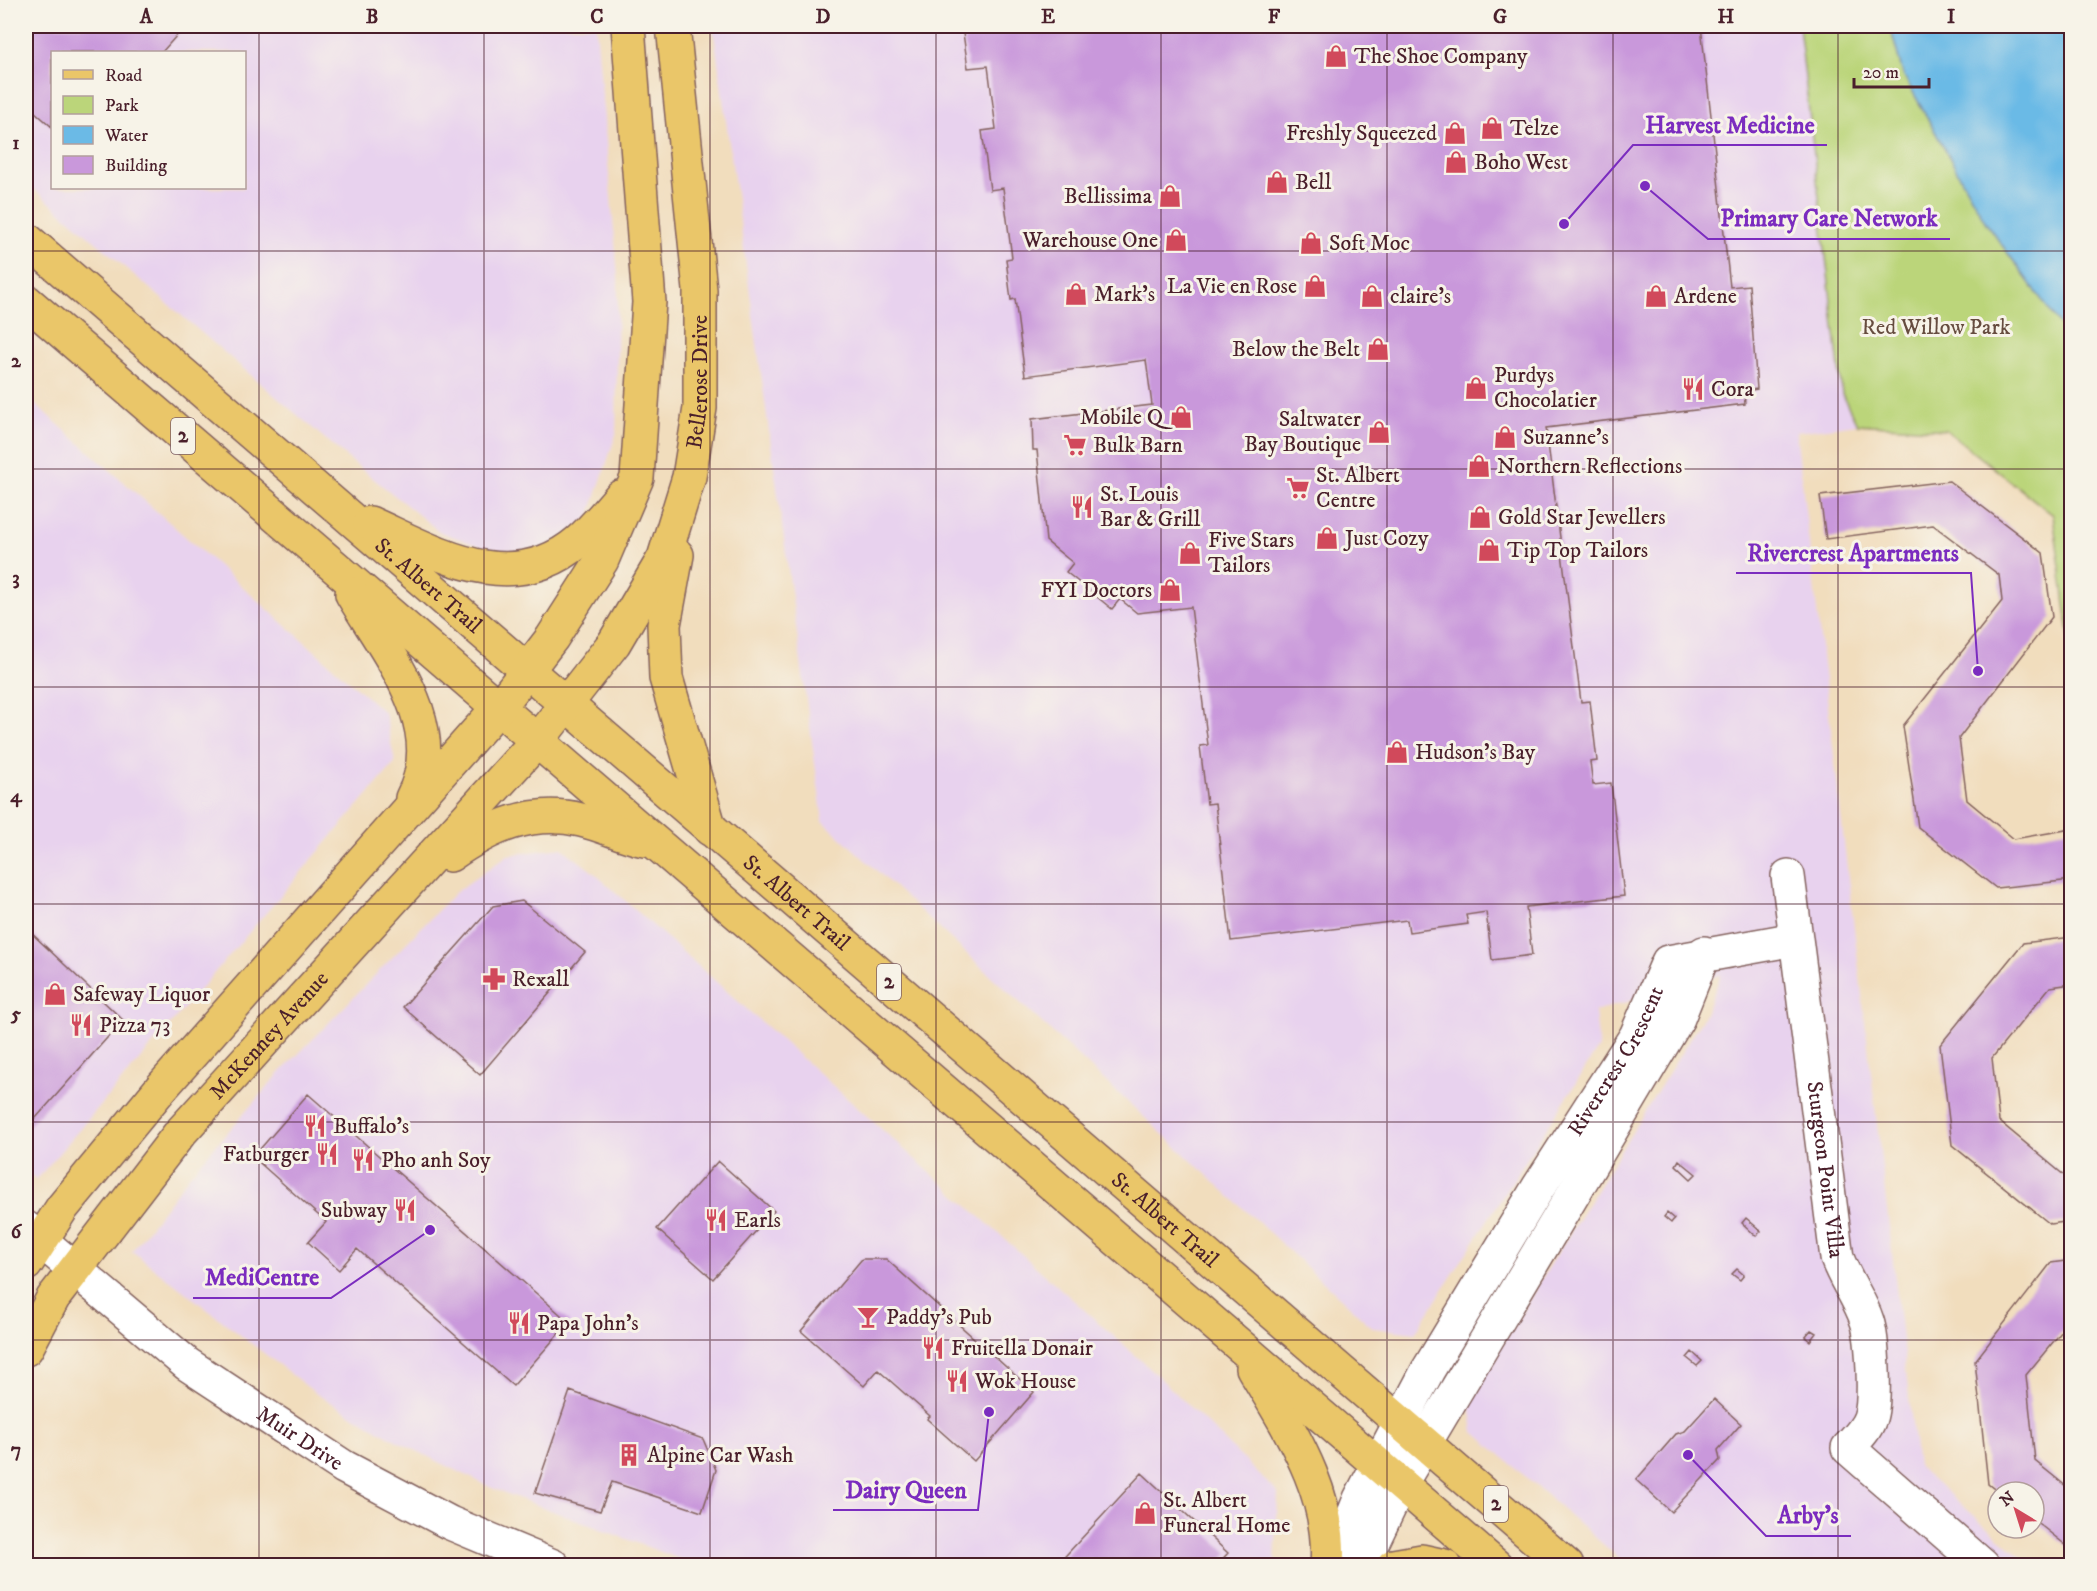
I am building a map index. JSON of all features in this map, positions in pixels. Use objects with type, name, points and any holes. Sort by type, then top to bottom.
[{"type":"main road","points":[[526,670],[552,638],[602,560],[637,478],[649,302],[628,26]]},
{"type":"main road","name":"Bellerose Drive","points":[[537,741],[615,643],[664,558],[690,477],[700,408],[700,290],[673,26]]},
{"type":"main road","name":"St. Albert Trail","points":[[26,239],[1567,1566]]},
{"type":"main road","name":"St. Albert Trail","points":[[26,301],[1496,1566]]},
{"type":"main road","points":[[690,477],[679,549],[667,600],[664,650],[670,697],[710,829]]},
{"type":"main road","points":[[337,507],[457,562],[498,569],[519,567],[560,554],[577,542],[637,478]]},
{"type":"main road","points":[[339,572],[407,687],[422,726],[425,762],[421,778],[401,818]]},
{"type":"main road","name":"McKenney Avenue","points":[[31,1245],[141,1112],[280,951],[499,707],[526,670]]},
{"type":"main road","name":"McKenney Avenue","points":[[26,1349],[53,1298],[180,1133],[537,741]]},
{"type":"main road","points":[[406,886],[494,828],[541,815],[580,820],[619,834],[657,843]]},
{"type":"main road","points":[[1238,1343],[1307,1465],[1321,1507],[1327,1566]]},
{"type":"main road","points":[[1393,1566],[1422,1561],[1445,1566]]},
{"type":"street","name":"Sturgeon Point Villa","points":[[1788,876],[1837,1258],[1844,1278],[1867,1320],[1873,1361],[1871,1417],[1866,1427],[1848,1448],[1983,1566]]},
{"type":"street","name":"Rivercrest Crescent","points":[[1389,1473],[1400,1421],[1538,1188],[1636,1036],[1668,962],[1704,953],[1795,939]]},
{"type":"street","name":"Rivercrest Crescent","points":[[1389,1473],[1425,1442],[1678,1018],[1704,953]]},
{"type":"street","points":[[1538,1188],[1573,1193]]},
{"type":"street","name":"Muir Drive","points":[[31,1245],[74,1270],[187,1364],[344,1467],[450,1523],[554,1566]]},
{"type":"street","points":[[1333,1566],[1360,1499],[1389,1473]]},
{"type":"street","points":[[1361,1566],[1389,1473]]},
{"type":"shaded area","points":[[26,26],[596,26],[618,278],[616,434],[589,517],[555,545],[505,555],[440,532],[344,455],[26,182]]},
{"type":"shaded area","name":"St. Albert Centre","points":[[713,26],[1799,26],[1842,394],[1857,424],[1796,432],[1917,1466],[1986,1526],[1986,1540],[2002,1540],[2031,1565],[1627,1565],[1474,1432],[1469,1397],[1704,1016],[1721,975],[1595,1011],[1599,1047],[1415,1333],[1373,1328],[823,821]]},
{"type":"shaded area","points":[[26,396],[385,713],[395,763],[36,1180],[26,1171]]},
{"type":"shaded area","points":[[562,848],[593,872],[1155,1373],[1278,1493],[1275,1565],[695,1565],[492,1488],[399,1442],[318,1395],[132,1251],[189,1176],[279,1074],[456,892],[508,855]]},
{"type":"green space","name":"Red Willow Park","points":[[1799,26],[1890,26],[1903,74],[1986,223],[2071,340],[2071,649],[2053,515],[1946,430],[1857,424],[1842,394]]},
{"type":"water","points":[[1890,26],[2064,26],[2072,40],[2071,340],[1986,223],[1903,74]]},
{"type":"building","points":[[26,26],[185,26],[163,51],[51,51],[51,126],[26,104]]},
{"type":"building","name":"St. Albert Centre","points":[[962,26],[1701,26],[1730,287],[1749,285],[1757,389],[1744,391],[1745,404],[1546,428],[1581,702],[1590,701],[1597,761],[1590,762],[1593,785],[1611,783],[1624,896],[1526,907],[1532,955],[1492,960],[1486,912],[1466,915],[1468,924],[1409,932],[1407,920],[1231,941],[1215,803],[1207,804],[1200,746],[1208,745],[1191,607],[1137,613],[1120,599],[1112,609],[1066,572],[1073,563],[1046,541],[1037,450],[1033,450],[1032,419],[1152,405],[1146,360],[1025,376],[1015,299],[1011,300],[1006,259],[1012,258],[1003,188],[990,190],[982,131],[996,129],[988,66],[968,68]]},
{"type":"building","points":[[1949,481],[2043,553],[2052,617],[1959,738],[1967,800],[2014,839],[2072,829],[2072,880],[1996,888],[1918,827],[1903,726],[2002,601],[1999,575],[1933,525],[1826,539],[1820,496]]},
{"type":"building","name":"Rexall","points":[[522,901],[585,952],[480,1075],[403,1007],[493,906]]},
{"type":"building","points":[[26,928],[123,1020],[26,1129]]},
{"type":"building","points":[[2072,937],[2072,984],[2050,987],[1992,1058],[1999,1121],[2065,1176],[2072,1175],[2072,1221],[2050,1224],[1952,1145],[1940,1045],[2023,943]]},
{"type":"building","points":[[308,1094],[569,1322],[513,1386],[357,1249],[339,1270],[308,1242],[326,1222],[253,1157]]},
{"type":"building","points":[[1679,1160],[1696,1174],[1691,1179],[1676,1165]]},
{"type":"building","name":"Earls","points":[[718,1161],[774,1211],[713,1279],[657,1229]]},
{"type":"building","points":[[1667,1213],[1674,1219],[1671,1223],[1664,1217]]},
{"type":"building","points":[[1746,1218],[1761,1231],[1756,1236],[1742,1223]]},
{"type":"building","points":[[862,1259],[886,1259],[1034,1392],[974,1461],[927,1419],[930,1416],[878,1370],[864,1386],[801,1331]]},
{"type":"building","points":[[2072,1260],[2072,1319],[2026,1375],[2035,1461],[2072,1491],[2072,1550],[2046,1529],[2046,1480],[1988,1480],[1975,1361],[2051,1263]]},
{"type":"building","points":[[1737,1269],[1744,1275],[1740,1280],[1732,1274]]},
{"type":"building","points":[[1811,1330],[1816,1333],[1810,1341],[1805,1337]]},
{"type":"building","points":[[1692,1352],[1702,1361],[1697,1366],[1687,1358]]},
{"type":"building","name":"Alpine Car Wash","points":[[570,1391],[703,1439],[716,1470],[702,1512],[612,1482],[600,1511],[535,1493]]},
{"type":"building","points":[[1714,1399],[1741,1424],[1718,1450],[1720,1460],[1671,1512],[1636,1480],[1676,1434],[1685,1431]]},
{"type":"building","name":"St. Albert Funeral Home","points":[[1142,1473],[1228,1553],[1216,1566],[1056,1566]]},
{"type":"place","name":"The Shoe Company","points":[[1336,56]]},
{"type":"place","name":"Telze","points":[[1492,128]]},
{"type":"place","name":"Freshly Squeezed","points":[[1455,133]]},
{"type":"place","name":"Boho West","points":[[1456,162]]},
{"type":"place","name":"Bell","points":[[1277,182]]},
{"type":"place","name":"Primary Care Network","points":[[1645,186]]},
{"type":"place","name":"Bellissima","points":[[1170,196]]},
{"type":"place","name":"Harvest Medicine","points":[[1564,224]]},
{"type":"place","name":"Warehouse One","points":[[1176,240]]},
{"type":"place","name":"Soft Moc","points":[[1311,243]]},
{"type":"place","name":"La Vie en Rose","points":[[1315,286]]},
{"type":"place","name":"Mark's","points":[[1076,294]]},
{"type":"place","name":"claire's","points":[[1372,296]]},
{"type":"place","name":"Ardene","points":[[1656,296]]},
{"type":"place","name":"Below the Belt","points":[[1378,349]]},
{"type":"place","name":"Purdys Chocolatier","points":[[1476,388]]},
{"type":"place","name":"Cora","points":[[1693,389]]},
{"type":"place","name":"Mobile Q","points":[[1181,417]]},
{"type":"place","name":"Saltwater Bay Boutique","points":[[1379,432]]},
{"type":"place","name":"Suzanne's","points":[[1505,437]]},
{"type":"place","name":"Bulk Barn","points":[[1075,445]]},
{"type":"place","name":"Northern Reflections","points":[[1479,466]]},
{"type":"place","name":"St. Albert Centre","points":[[1298,488]]},
{"type":"place","name":"St. Louis Bar & Grill","points":[[1082,507]]},
{"type":"place","name":"Gold Star Jewellers","points":[[1480,517]]},
{"type":"place","name":"Just Cozy","points":[[1327,538]]},
{"type":"place","name":"Tip Top Tailors","points":[[1489,550]]},
{"type":"place","name":"Five Stars Tailors","points":[[1190,553]]},
{"type":"place","name":"FYI Doctors","points":[[1170,590]]},
{"type":"place","name":"Rivercrest Apartments","points":[[1978,671]]},
{"type":"place","name":"Hudson's Bay","points":[[1397,752]]},
{"type":"place","name":"Rexall","points":[[494,979]]},
{"type":"place","name":"Safeway Liquor","points":[[55,994]]},
{"type":"place","name":"Pizza 73","points":[[81,1025]]},
{"type":"place","name":"Buffalo's","points":[[315,1126]]},
{"type":"place","name":"Fatburger","points":[[327,1154]]},
{"type":"place","name":"Pho anh Soy","points":[[363,1160]]},
{"type":"place","name":"Subway","points":[[405,1210]]},
{"type":"place","name":"Earls","points":[[716,1220]]},
{"type":"place","name":"MediCentre","points":[[430,1230]]},
{"type":"place","name":"Paddy's Pub","points":[[868,1317]]},
{"type":"place","name":"Papa John's","points":[[519,1323]]},
{"type":"place","name":"Fruitella Donair","points":[[933,1348]]},
{"type":"place","name":"Wok House","points":[[957,1381]]},
{"type":"place","name":"Dairy Queen","points":[[989,1412]]},
{"type":"place","name":"Alpine Car Wash","points":[[629,1455]]},
{"type":"place","name":"Arby's","points":[[1688,1455]]},
{"type":"place","name":"St. Albert Funeral Home","points":[[1145,1513]]}]
